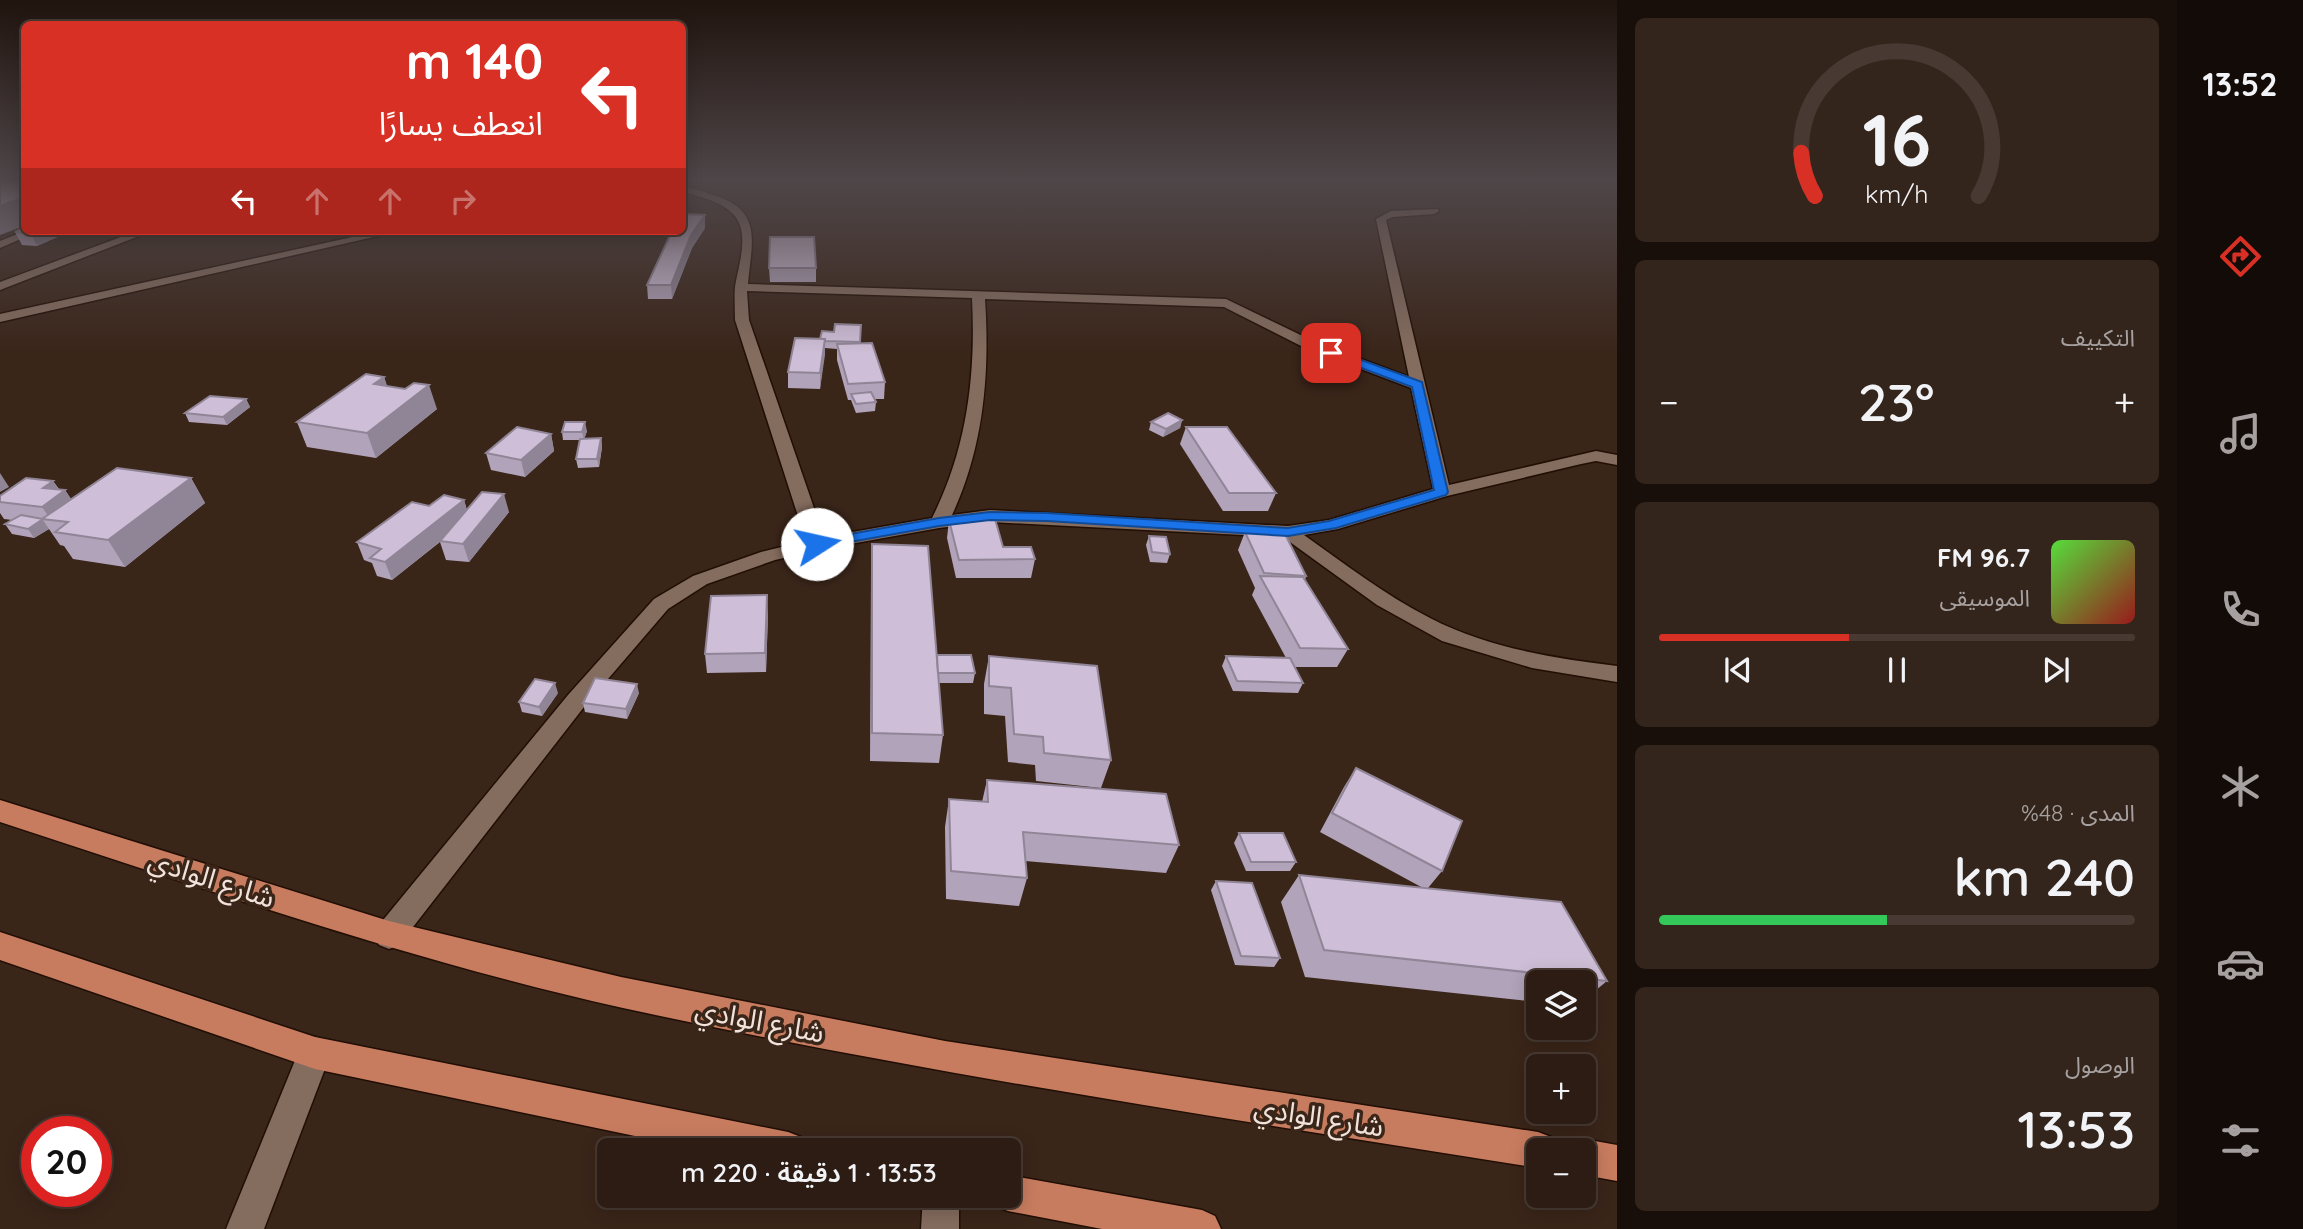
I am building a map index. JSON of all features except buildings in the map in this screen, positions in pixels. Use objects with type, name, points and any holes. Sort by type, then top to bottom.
[{"type":"main road","name":"شارع الوادي","points":[[0,811],[389,935],[621,992],[945,1057],[1526,1148]]},
{"type":"main road","points":[[0,946],[315,1053],[729,1138]]},
{"type":"main road","points":[[1596,1159],[1617,1163]]},
{"type":"main road","points":[[1021,1195],[1202,1229]]},
{"type":"street","points":[[0,286],[126,238]]},
{"type":"street","points":[[0,318],[362,238]]},
{"type":"street","points":[[749,238],[741,287],[742,320],[817,544]]},
{"type":"street","points":[[1385,238],[1442,492]]},
{"type":"street","points":[[741,287],[1226,303],[1308,344],[1418,385]]},
{"type":"street","points":[[939,522],[956,492],[978,397],[981,354],[978,294]]},
{"type":"street","points":[[389,935],[576,701],[661,604],[700,579],[768,556],[817,544],[939,522],[990,516],[1288,532],[1331,525],[1442,492],[1581,459],[1596,456],[1617,460]]},
{"type":"street","points":[[1288,532],[1398,609],[1444,634],[1493,652],[1559,667],[1617,674]]},
{"type":"street","points":[[245,1229],[315,1053]]},
{"type":"street","points":[[940,1229],[941,1208]]},
{"type":"route","points":[[817,544],[939,522],[990,516],[1288,532],[1331,525],[1442,492],[1418,385],[1331,353]]}]
